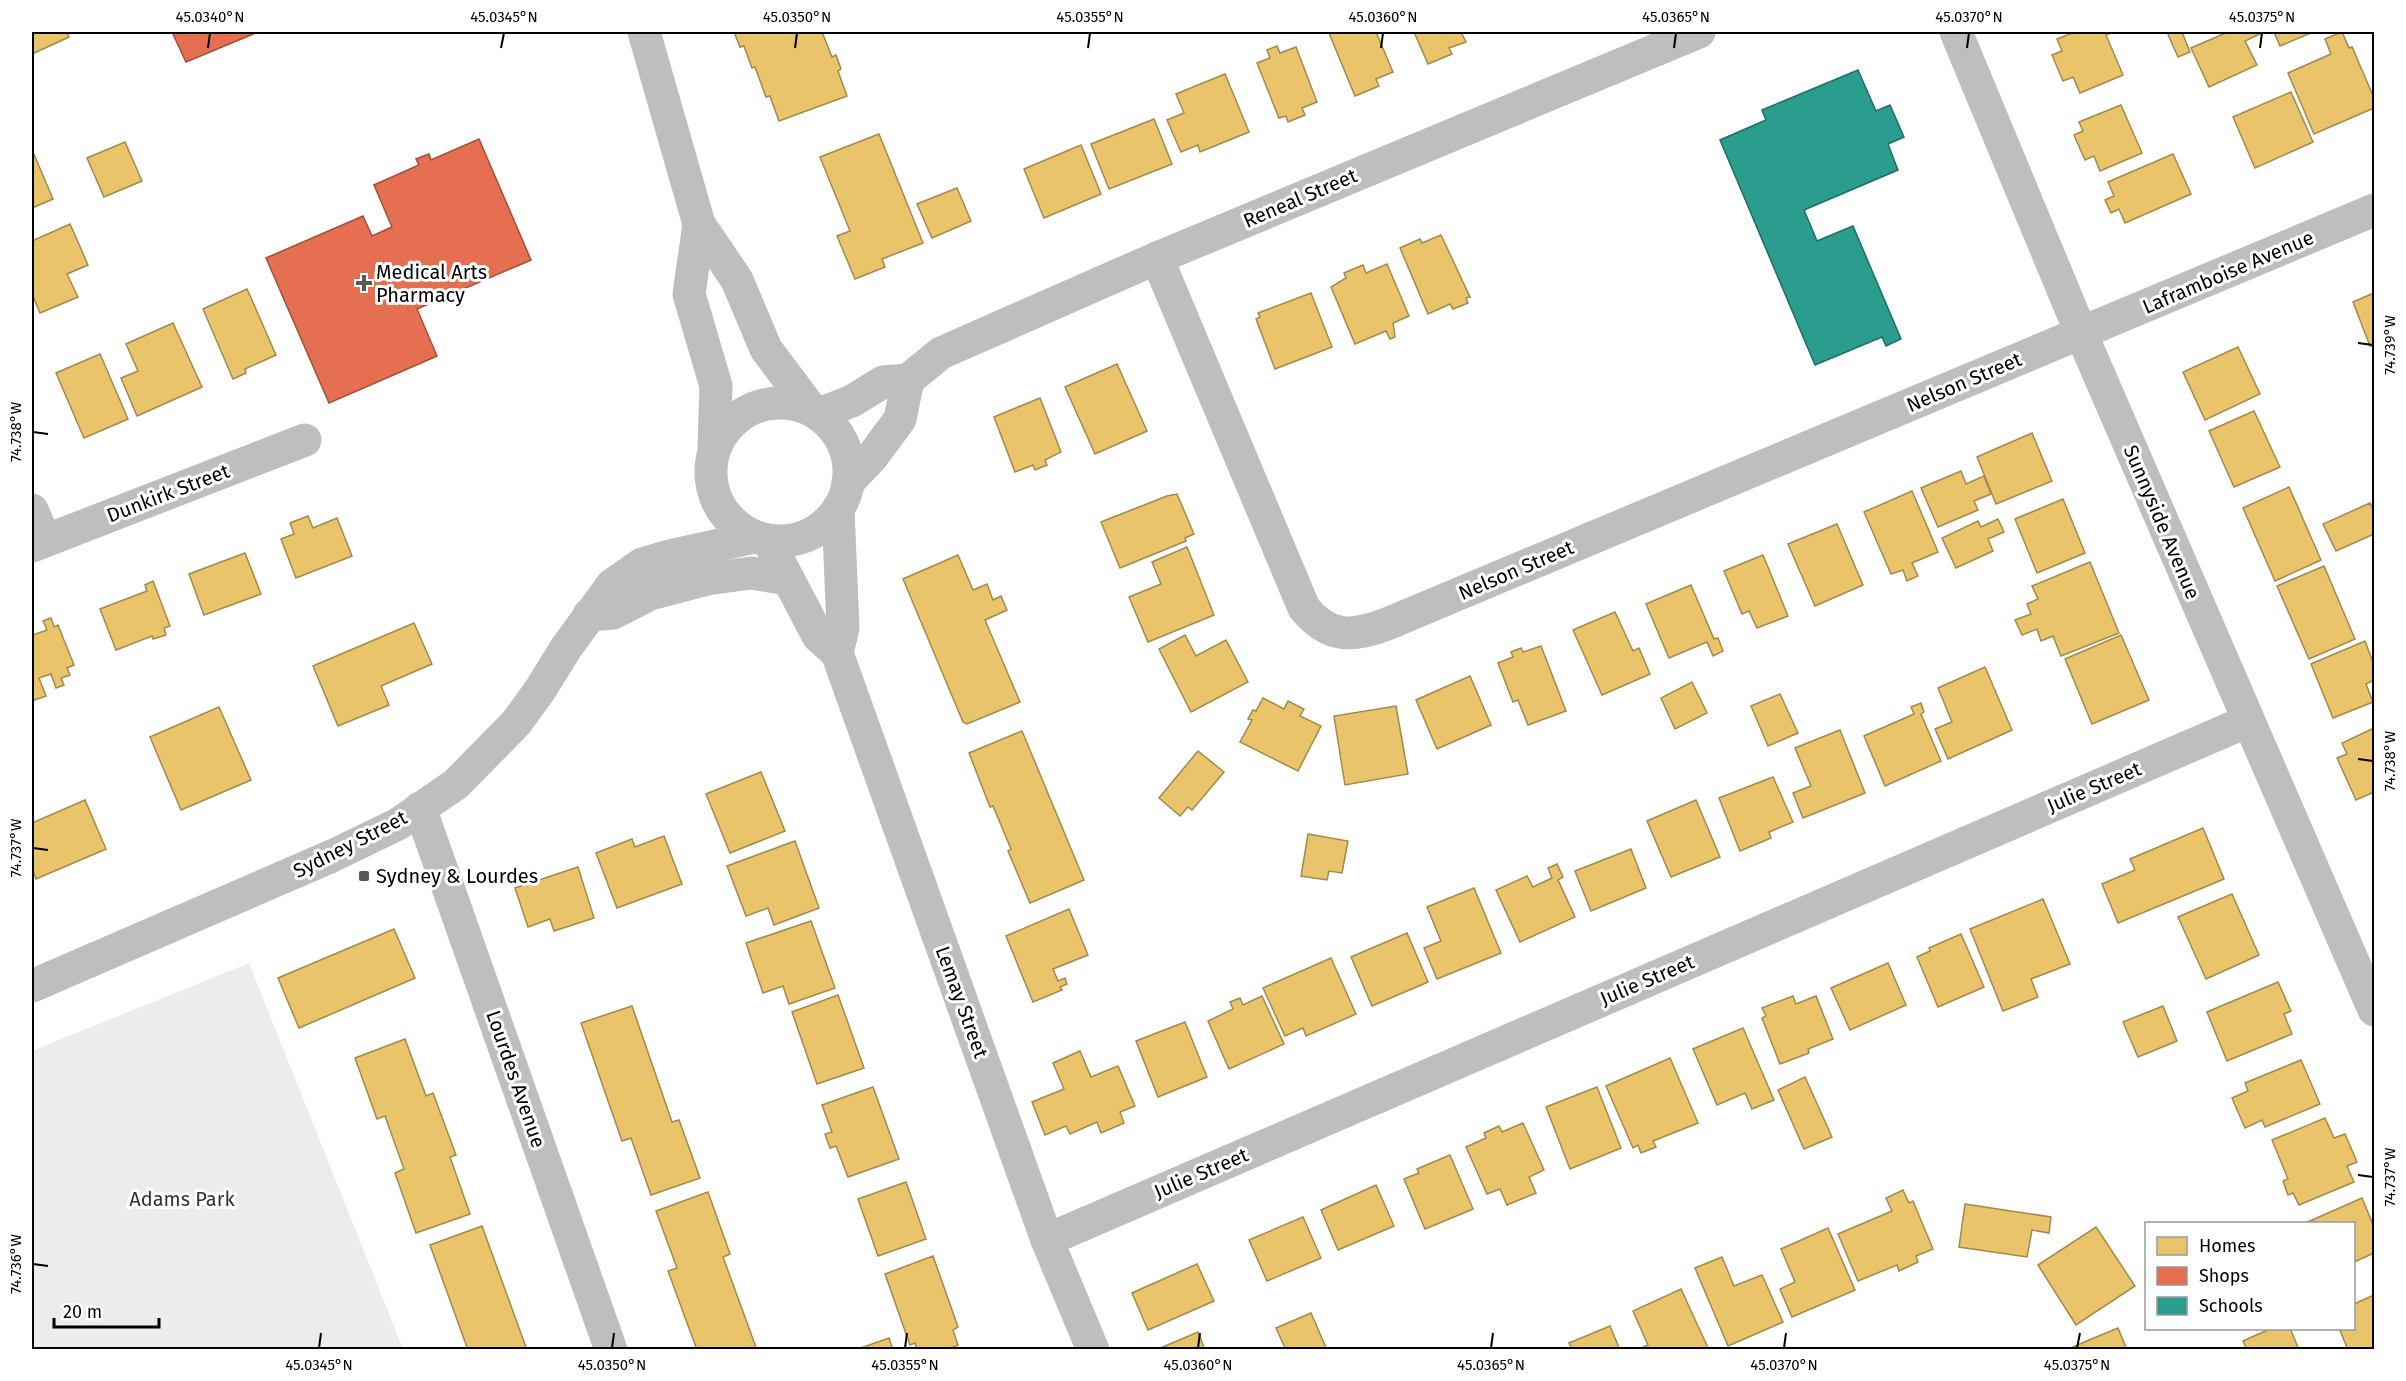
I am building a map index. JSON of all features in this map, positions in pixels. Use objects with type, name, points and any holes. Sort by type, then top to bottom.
[{"type":"street","points":[[644,32],[699,224],[737,280],[766,349],[815,412],[842,439],[847,453],[843,496],[843,627],[837,653]]},
{"type":"street","name":"Reneal Street","points":[[908,380],[941,353],[1157,258],[1699,32]]},
{"type":"street","name":"Sunnyside Avenue","points":[[1956,32],[2081,333],[2374,1010]]},
{"type":"street","name":"Laframboise Avenue","points":[[2081,333],[2374,210]]},
{"type":"street","points":[[699,224],[689,294],[716,386],[714,447],[710,476],[718,504],[737,526],[761,539],[791,540],[805,537],[818,530],[900,419],[908,380],[883,382],[852,401],[815,412],[783,402],[754,407],[730,423],[714,447]]},
{"type":"street","name":"Nelson Street","points":[[1157,258],[1304,608],[1313,619],[1326,628],[1349,634],[1364,633],[2081,333]]},
{"type":"street","name":"Dunkirk Street","points":[[38,543],[305,440]]},
{"type":"street","points":[[32,510],[38,543]]},
{"type":"street","name":"Lemay Street","points":[[761,539],[788,579],[818,636],[837,653],[1047,1240],[1093,1350]]},
{"type":"street","name":"Sydney Street","points":[[32,986],[332,856],[398,824],[456,784],[516,723],[612,585],[642,564],[669,556],[761,539]]},
{"type":"street","points":[[590,615],[613,613],[650,594],[707,579],[751,573],[788,579]]},
{"type":"street","name":"Julie Street","points":[[1047,1240],[2248,721]]},
{"type":"street","name":"Lourdes Avenue","points":[[420,808],[611,1350]]},
{"type":"green space","name":"Adams Park","points":[[249,963],[403,1349],[32,1349],[32,1051]]},
{"type":"building: Homes","points":[[32,32],[67,32],[69,37],[32,54]]},
{"type":"building: Homes","points":[[734,32],[822,32],[832,57],[836,55],[841,69],[838,71],[847,96],[779,121],[770,96],[766,97],[755,67],[752,68],[744,46],[740,47]]},
{"type":"building: Homes","points":[[1376,32],[1393,72],[1376,79],[1379,86],[1355,96],[1329,33]]},
{"type":"building: Homes","points":[[1414,32],[1461,32],[1466,42],[1449,48],[1452,54],[1428,64]]},
{"type":"building: Homes","points":[[2075,32],[2113,32],[2106,35],[2123,75],[2080,93],[2073,77],[2063,81],[2052,55],[2062,51],[2057,39]]},
{"type":"building: Homes","points":[[2167,32],[2182,32],[2190,52],[2178,57]]},
{"type":"building: Homes","points":[[2228,32],[2264,32],[2245,41],[2257,65],[2209,87],[2191,48]]},
{"type":"building: Homes","points":[[2274,32],[2313,32],[2280,46]]},
{"type":"building: Homes","points":[[2342,32],[2349,48],[2352,47],[2374,98],[2374,108],[2314,134],[2288,73],[2331,54],[2325,39]]},
{"type":"building: Homes","points":[[1277,46],[1280,53],[1296,47],[1317,102],[1302,108],[1305,115],[1288,122],[1286,116],[1279,118],[1257,63],[1270,58],[1267,50]]},
{"type":"building: Homes","points":[[1225,74],[1249,132],[1200,152],[1198,145],[1181,152],[1167,120],[1184,113],[1176,94]]},
{"type":"building: Homes","points":[[2291,92],[2313,142],[2255,168],[2233,117]]},
{"type":"building: Homes","points":[[2121,105],[2142,153],[2100,171],[2094,156],[2085,160],[2074,135],[2083,131],[2079,122]]},
{"type":"building: Homes","points":[[1154,119],[1172,164],[1109,189],[1091,144]]},
{"type":"building: Homes","points":[[879,134],[923,243],[882,259],[885,267],[855,279],[837,236],[850,231],[820,157]]},
{"type":"building: Homes","points":[[125,142],[142,181],[104,197],[87,158]]},
{"type":"building: Homes","points":[[1081,145],[1101,194],[1044,218],[1024,169]]},
{"type":"building: Homes","points":[[32,153],[53,199],[32,208]]},
{"type":"building: Homes","points":[[2173,154],[2191,194],[2125,223],[2119,209],[2111,213],[2105,200],[2114,196],[2108,182]]},
{"type":"building: Homes","points":[[957,188],[971,221],[932,238],[917,204]]},
{"type":"building: Homes","points":[[70,224],[88,265],[67,274],[78,297],[40,313],[32,294],[32,241]]},
{"type":"building: Homes","points":[[1441,235],[1470,297],[1466,298],[1468,303],[1453,309],[1450,304],[1428,314],[1400,248],[1420,239],[1422,243]]},
{"type":"building: Homes","points":[[1387,264],[1409,316],[1393,323],[1395,337],[1390,339],[1386,331],[1355,344],[1331,287],[1346,278],[1344,273],[1363,265],[1366,273]]},
{"type":"building: Homes","points":[[247,289],[276,355],[245,369],[246,373],[233,379],[203,309]]},
{"type":"building: Homes","points":[[1311,293],[1332,347],[1275,369],[1256,319],[1260,317],[1258,313]]},
{"type":"building: Homes","points":[[2374,293],[2374,345],[2370,346],[2353,302]]},
{"type":"building: Homes","points":[[173,323],[202,387],[137,416],[121,378],[138,371],[126,344]]},
{"type":"building: Homes","points":[[2238,347],[2260,394],[2205,420],[2183,372]]},
{"type":"building: Homes","points":[[100,354],[128,419],[84,438],[56,373]]},
{"type":"building: Homes","points":[[1117,364],[1147,431],[1095,454],[1065,387]]},
{"type":"building: Homes","points":[[1040,398],[1061,452],[1045,460],[1047,465],[1035,470],[1033,465],[1015,472],[994,417]]},
{"type":"building: Homes","points":[[2254,411],[2280,467],[2234,487],[2209,431]]},
{"type":"building: Homes","points":[[2032,433],[2052,481],[1996,504],[1977,457]]},
{"type":"building: Homes","points":[[1961,471],[1966,484],[1984,476],[1991,494],[1974,501],[1978,510],[1938,527],[1921,488]]},
{"type":"building: Homes","points":[[2289,487],[2321,560],[2275,581],[2243,508]]},
{"type":"building: Homes","points":[[1912,491],[1938,552],[1912,563],[1918,576],[1907,581],[1903,570],[1891,574],[1864,512]]},
{"type":"building: Homes","points":[[1177,494],[1194,534],[1185,538],[1186,541],[1120,568],[1101,522]]},
{"type":"building: Homes","points":[[2063,499],[2085,553],[2037,573],[2015,519]]},
{"type":"building: Homes","points":[[2370,503],[2374,511],[2374,534],[2336,551],[2323,524]]},
{"type":"building: Homes","points":[[308,516],[313,528],[337,518],[352,556],[296,578],[281,539],[294,534],[290,523]]},
{"type":"building: Homes","points":[[1998,519],[2004,532],[1988,539],[1993,551],[1956,568],[1942,538],[1978,521],[1981,527]]},
{"type":"building: Homes","points":[[1837,524],[1863,585],[1815,606],[1788,544]]},
{"type":"building: Homes","points":[[1187,547],[1214,615],[1148,642],[1129,597],[1161,584],[1152,562]]},
{"type":"building: Homes","points":[[245,553],[261,594],[204,615],[189,574]]},
{"type":"building: Homes","points":[[958,555],[973,590],[987,584],[993,600],[1001,596],[1007,610],[985,620],[1020,702],[967,724],[963,722],[903,579]]},
{"type":"building: Homes","points":[[1763,555],[1788,616],[1757,628],[1749,611],[1742,614],[1724,571]]},
{"type":"building: Homes","points":[[2090,562],[2119,633],[2061,656],[2053,636],[2041,641],[2037,629],[2022,635],[2015,620],[2031,614],[2027,604],[2038,599],[2032,586]]},
{"type":"building: Homes","points":[[2324,566],[2355,639],[2309,659],[2277,586]]},
{"type":"building: Homes","points":[[153,581],[170,626],[164,628],[166,635],[153,639],[152,636],[116,650],[100,609],[147,591],[145,585]]},
{"type":"building: Homes","points":[[1691,585],[1714,639],[1718,638],[1723,651],[1713,656],[1707,642],[1669,658],[1646,604]]},
{"type":"building: Homes","points":[[1615,612],[1633,651],[1639,648],[1650,674],[1602,695],[1573,630]]},
{"type":"building: Homes","points":[[51,618],[54,627],[58,625],[74,665],[67,668],[70,675],[61,678],[64,685],[56,688],[51,674],[39,678],[46,696],[32,701],[32,631],[33,635],[47,630],[43,621]]},
{"type":"building: Homes","points":[[414,623],[432,664],[381,686],[389,705],[338,726],[313,666]]},
{"type":"building: Homes","points":[[1185,635],[1196,656],[1226,640],[1248,682],[1191,712],[1159,649]]},
{"type":"building: Homes","points":[[2121,635],[2149,700],[2092,724],[2065,659]]},
{"type":"building: Homes","points":[[2365,641],[2374,665],[2374,680],[2366,684],[2373,702],[2333,718],[2311,664]]},
{"type":"building: Homes","points":[[1541,646],[1566,711],[1528,725],[1518,700],[1513,702],[1498,663],[1513,657],[1511,652],[1521,648],[1523,652]]},
{"type":"building: Homes","points":[[1985,667],[2012,730],[1948,759],[1935,729],[1952,722],[1938,688]]},
{"type":"building: Homes","points":[[1470,676],[1491,725],[1437,749],[1416,700]]},
{"type":"building: Homes","points":[[1692,682],[1707,713],[1675,729],[1661,698]]},
{"type":"building: Homes","points":[[1780,694],[1798,733],[1768,746],[1751,706]]},
{"type":"building: Homes","points":[[1263,698],[1284,709],[1288,701],[1304,709],[1300,716],[1321,726],[1298,771],[1240,742],[1252,720],[1248,719],[1253,710],[1256,711]]},
{"type":"building: Homes","points":[[1921,703],[1924,712],[1921,714],[1941,761],[1885,786],[1864,736],[1914,714],[1911,707]]},
{"type":"building: Homes","points":[[1396,706],[1408,774],[1345,785],[1334,716]]},
{"type":"building: Homes","points":[[219,707],[251,780],[181,810],[150,737]]},
{"type":"building: Homes","points":[[2374,728],[2374,792],[2356,800],[2337,758],[2347,754],[2342,743]]},
{"type":"building: Homes","points":[[1840,730],[1865,793],[1803,818],[1793,793],[1811,786],[1795,748]]},
{"type":"building: Homes","points":[[1022,731],[1084,880],[1030,903],[1008,851],[1011,849],[993,806],[990,807],[969,753]]},
{"type":"building: Homes","points":[[1198,751],[1224,772],[1192,810],[1188,807],[1180,816],[1159,798]]},
{"type":"building: Homes","points":[[761,772],[785,831],[730,853],[706,794]]},
{"type":"building: Homes","points":[[1773,777],[1793,822],[1769,832],[1771,838],[1740,851],[1719,798]]},
{"type":"building: Homes","points":[[85,800],[106,849],[36,879],[32,868],[32,823]]},
{"type":"building: Homes","points":[[1696,800],[1720,857],[1671,877],[1647,821]]},
{"type":"building: Homes","points":[[2203,828],[2224,879],[2118,923],[2102,884],[2135,870],[2130,859]]},
{"type":"building: Homes","points":[[1308,834],[1348,841],[1342,873],[1329,871],[1327,880],[1301,876]]},
{"type":"building: Homes","points":[[664,836],[682,884],[617,908],[596,853],[632,839],[635,847]]},
{"type":"building: Homes","points":[[795,841],[819,908],[774,925],[768,908],[746,916],[727,866]]},
{"type":"building: Homes","points":[[1631,849],[1646,888],[1591,911],[1575,871]]},
{"type":"building: Homes","points":[[1557,864],[1563,877],[1558,880],[1575,917],[1520,942],[1496,890],[1527,876],[1533,887],[1552,878],[1548,868]]},
{"type":"building: Homes","points":[[578,867],[594,918],[554,931],[550,919],[528,927],[515,888]]},
{"type":"building: Homes","points":[[1474,888],[1501,953],[1437,979],[1424,948],[1441,941],[1427,907]]},
{"type":"building: Homes","points":[[2232,894],[2259,955],[2206,979],[2178,917]]},
{"type":"building: Homes","points":[[2043,899],[2070,964],[2031,979],[2038,997],[2003,1011],[1970,929]]},
{"type":"building: Homes","points":[[1069,909],[1088,955],[1053,969],[1058,981],[1065,978],[1067,984],[1060,987],[1062,990],[1033,1002],[1006,936]]},
{"type":"building: Homes","points":[[811,921],[835,988],[789,1004],[783,986],[763,993],[746,943]]},
{"type":"building: Homes","points":[[394,929],[415,978],[299,1028],[278,978]]},
{"type":"building: Homes","points":[[1407,933],[1428,982],[1372,1006],[1351,957]]},
{"type":"building: Homes","points":[[1961,934],[1984,987],[1938,1007],[1917,957],[1930,951],[1929,948]]},
{"type":"building: Homes","points":[[1331,958],[1356,1014],[1306,1036],[1303,1028],[1285,1036],[1263,988]]},
{"type":"building: Homes","points":[[1888,963],[1906,1005],[1850,1030],[1831,988]]},
{"type":"building: Homes","points":[[2278,982],[2291,1011],[2284,1014],[2292,1034],[2227,1061],[2207,1012]]},
{"type":"building: Homes","points":[[838,995],[864,1068],[817,1084],[792,1012]]},
{"type":"building: Homes","points":[[1262,996],[1284,1044],[1229,1069],[1208,1021],[1233,1009],[1230,1002],[1240,998],[1243,1005]]},
{"type":"building: Homes","points":[[1793,996],[1796,1004],[1816,996],[1833,1039],[1808,1049],[1809,1053],[1780,1064],[1762,1018],[1766,1016],[1762,1008]]},
{"type":"building: Homes","points":[[632,1006],[672,1122],[679,1120],[700,1178],[651,1195],[631,1138],[622,1141],[581,1023]]},
{"type":"building: Homes","points":[[2163,1006],[2177,1041],[2138,1057],[2123,1022]]},
{"type":"building: Homes","points":[[1185,1022],[1207,1077],[1158,1097],[1136,1041]]},
{"type":"building: Homes","points":[[1743,1028],[1774,1100],[1752,1109],[1745,1093],[1717,1105],[1693,1049]]},
{"type":"building: Homes","points":[[405,1039],[426,1096],[433,1093],[456,1155],[450,1157],[470,1214],[416,1233],[395,1173],[404,1169],[385,1116],[377,1119],[355,1058]]},
{"type":"building: Homes","points":[[1080,1051],[1091,1077],[1118,1066],[1135,1106],[1120,1112],[1124,1123],[1101,1133],[1097,1122],[1070,1134],[1066,1126],[1045,1135],[1032,1102],[1064,1089],[1053,1063]]},
{"type":"building: Homes","points":[[1670,1058],[1698,1123],[1653,1141],[1656,1147],[1641,1153],[1638,1145],[1633,1148],[1606,1086]]},
{"type":"building: Homes","points":[[2301,1060],[2320,1104],[2265,1127],[2262,1120],[2245,1128],[2232,1098],[2248,1091],[2245,1083]]},
{"type":"building: Homes","points":[[1805,1077],[1832,1137],[1804,1149],[1778,1090]]},
{"type":"building: Homes","points":[[873,1087],[899,1159],[848,1177],[836,1146],[830,1148],[825,1134],[832,1132],[822,1105]]},
{"type":"building: Homes","points":[[1597,1087],[1621,1148],[1570,1169],[1546,1107]]},
{"type":"building: Homes","points":[[2325,1118],[2334,1138],[2345,1134],[2357,1162],[2347,1166],[2354,1182],[2299,1205],[2293,1193],[2288,1195],[2283,1181],[2288,1179],[2272,1140]]},
{"type":"building: Homes","points":[[1523,1123],[1544,1170],[1529,1177],[1536,1193],[1507,1205],[1500,1189],[1487,1194],[1466,1147],[1486,1138],[1484,1133],[1499,1126],[1502,1132]]},
{"type":"building: Homes","points":[[1450,1155],[1473,1209],[1425,1229],[1404,1179],[1419,1173],[1417,1169]]},
{"type":"building: Homes","points":[[906,1182],[926,1239],[878,1256],[858,1199]]},
{"type":"building: Homes","points":[[1376,1185],[1394,1226],[1338,1250],[1321,1210]]},
{"type":"building: Homes","points":[[1903,1190],[1909,1203],[1913,1201],[1933,1249],[1916,1256],[1918,1262],[1899,1271],[1897,1265],[1858,1281],[1838,1234],[1892,1211],[1886,1198]]},
{"type":"building: Homes","points":[[708,1192],[730,1254],[723,1257],[757,1350],[697,1350],[668,1271],[677,1268],[656,1211]]},
{"type":"building: Homes","points":[[2362,1198],[2374,1227],[2374,1253],[2355,1262],[2355,1222],[2308,1222]]},
{"type":"building: Homes","points":[[1965,1204],[2051,1217],[2049,1233],[2032,1230],[2027,1257],[1959,1247]]},
{"type":"building: Homes","points":[[1303,1217],[1321,1258],[1267,1281],[1249,1240]]},
{"type":"building: Homes","points":[[482,1226],[527,1350],[468,1350],[430,1245]]},
{"type":"building: Homes","points":[[2096,1227],[2135,1286],[2076,1325],[2038,1265]]},
{"type":"building: Homes","points":[[1828,1228],[1855,1290],[1792,1317],[1780,1289],[1795,1282],[1781,1249]]},
{"type":"building: Homes","points":[[933,1256],[958,1327],[953,1330],[958,1345],[946,1350],[917,1350],[915,1343],[910,1345],[885,1274]]},
{"type":"building: Homes","points":[[1722,1257],[1734,1286],[1762,1275],[1783,1322],[1728,1346],[1695,1268]]},
{"type":"building: Homes","points":[[1197,1264],[1214,1301],[1148,1330],[1132,1293]]},
{"type":"building: Homes","points":[[1681,1289],[1709,1350],[1637,1350],[1648,1345],[1633,1311]]},
{"type":"building: Homes","points":[[2374,1295],[2374,1350],[2348,1350],[2340,1330],[2355,1330],[2355,1304]]},
{"type":"building: Homes","points":[[1311,1313],[1327,1350],[1286,1350],[1276,1328]]},
{"type":"building: Homes","points":[[1610,1326],[1620,1350],[1572,1350],[1569,1343]]},
{"type":"building: Homes","points":[[2118,1328],[2127,1350],[2066,1350],[2089,1340]]},
{"type":"building: Homes","points":[[2268,1330],[2291,1330],[2299,1350],[2247,1350],[2243,1341]]},
{"type":"building: Homes","points":[[1198,1332],[1205,1350],[1158,1350],[1158,1349]]},
{"type":"building: Homes","points":[[889,1338],[893,1350],[855,1350]]},
{"type":"building: Shops","points":[[172,32],[258,32],[186,62]]},
{"type":"building: Shops","points":[[479,139],[531,260],[417,309],[437,356],[329,403],[266,258],[363,216],[372,236],[392,227],[374,185],[419,165],[416,159],[429,154],[431,160]]},
{"type":"building: Schools","points":[[1858,70],[1876,111],[1890,105],[1904,137],[1888,144],[1898,170],[1804,210],[1817,241],[1853,226],[1901,339],[1886,346],[1882,337],[1815,365],[1720,140],[1766,120],[1762,110]]},
{"type":"place","name":"Medical Arts Pharmacy","points":[[364,283]]},
{"type":"place","name":"Sydney & Lourdes","points":[[364,876]]}]
